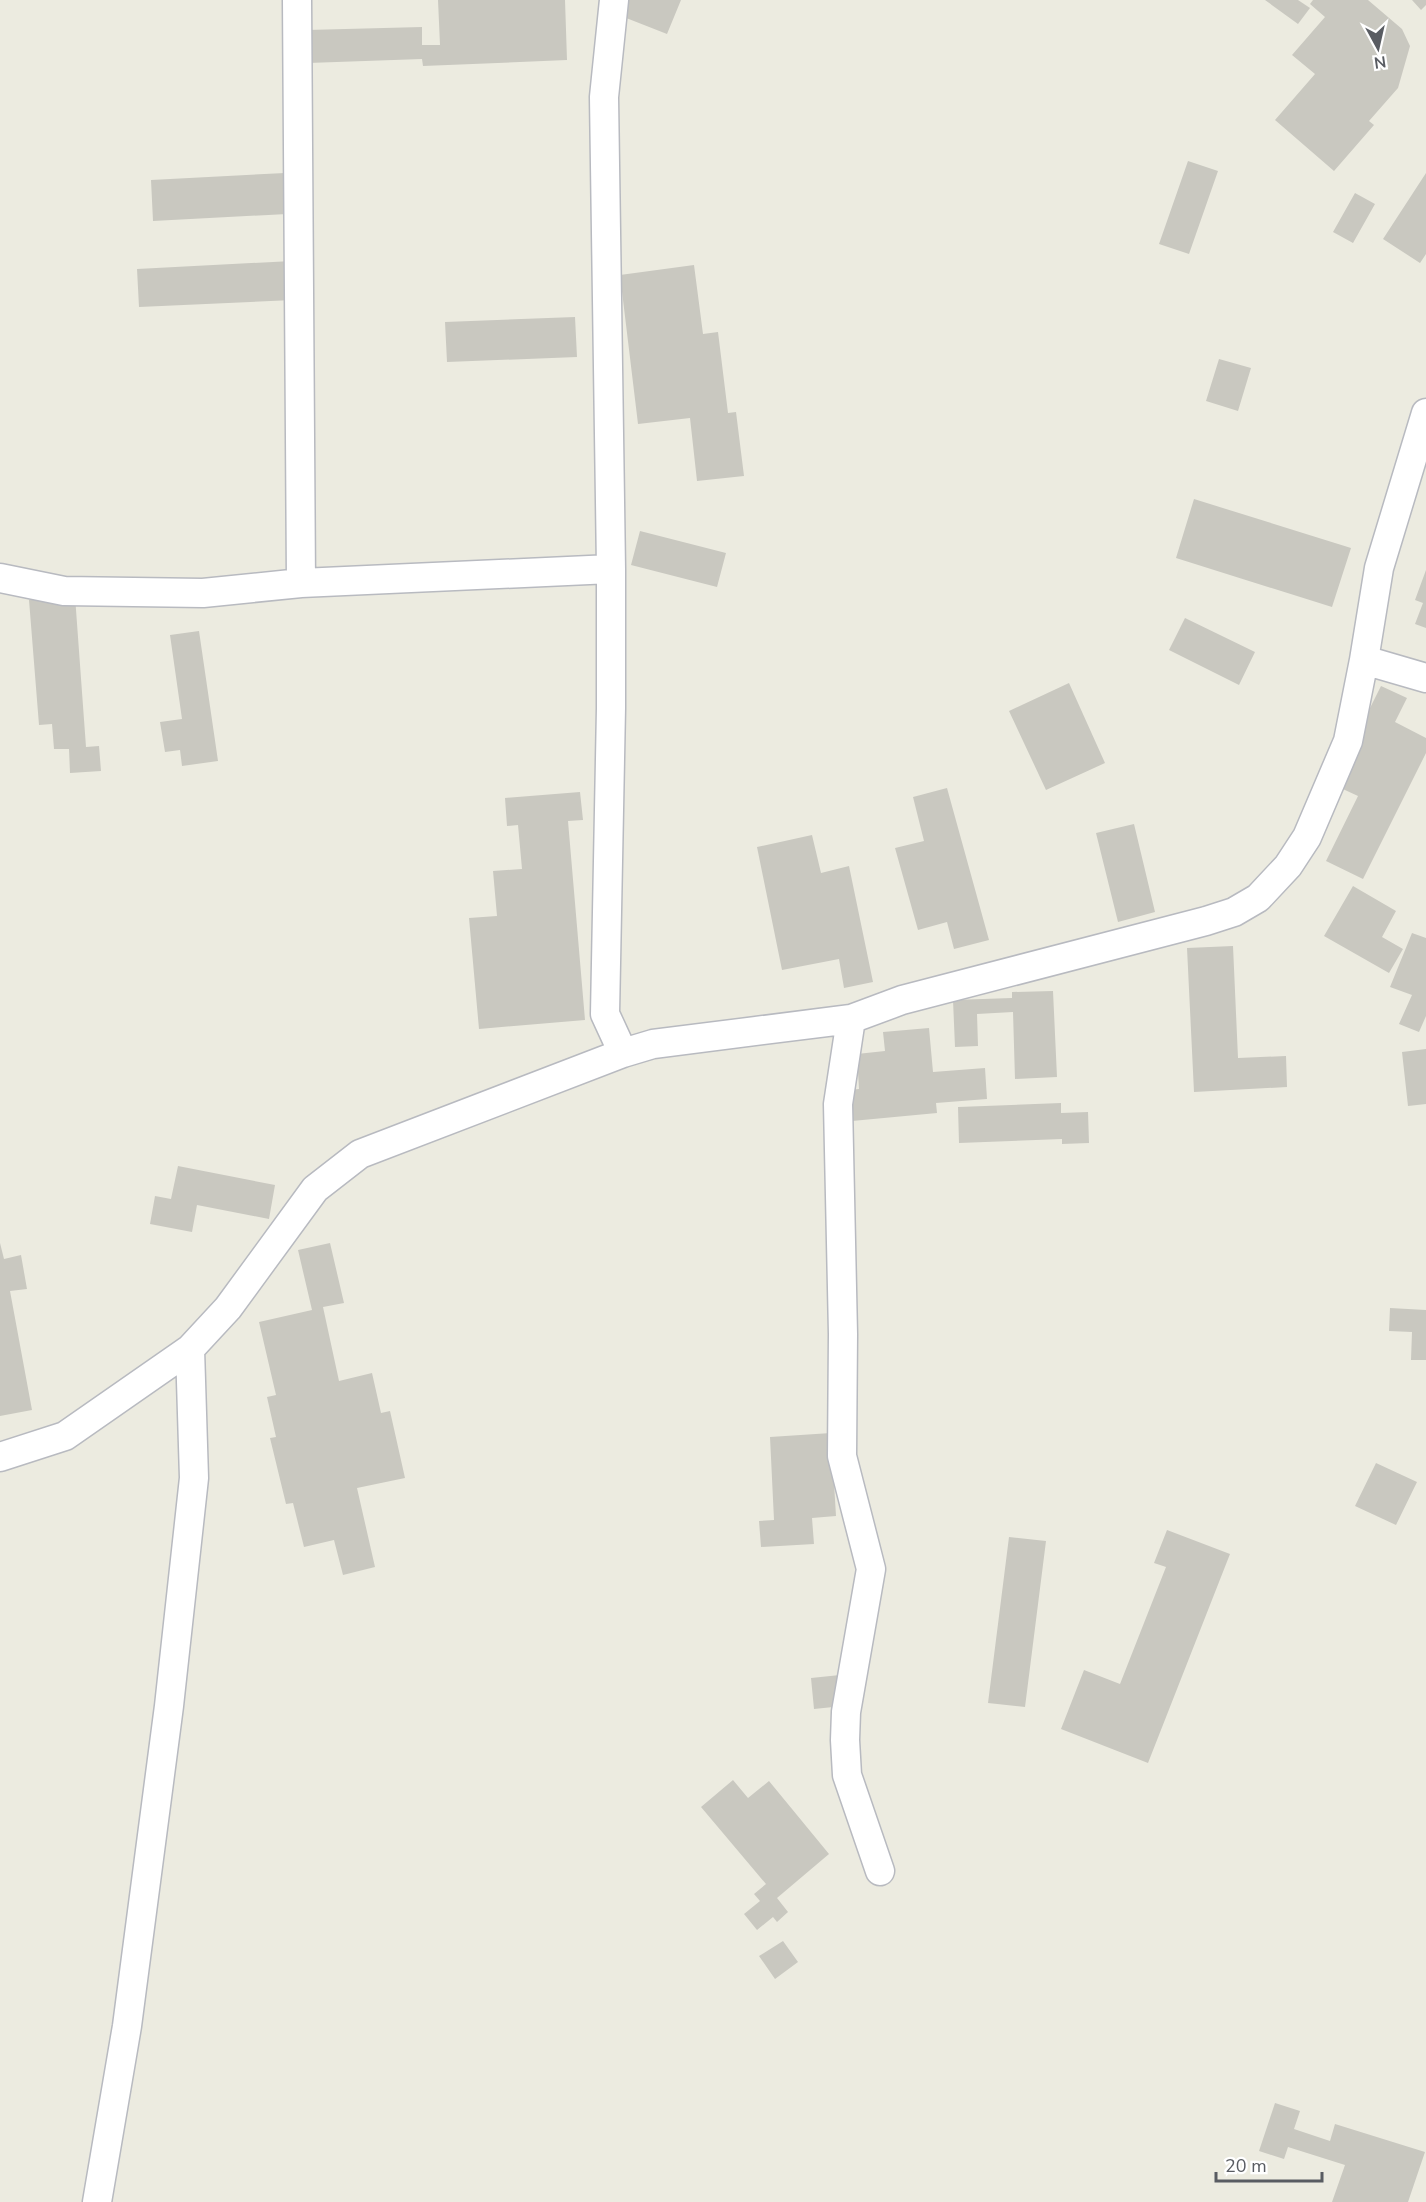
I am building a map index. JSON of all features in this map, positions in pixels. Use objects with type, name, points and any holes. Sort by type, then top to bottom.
[{"type":"street","points":[[297,0],[301,583]]},
{"type":"street","points":[[614,0],[604,97],[611,569],[611,708],[605,1014],[623,1053]]},
{"type":"street","points":[[0,1457],[65,1436],[190,1349],[228,1308],[315,1189],[360,1154],[623,1053],[653,1044],[851,1019],[902,1000],[1206,921],[1234,912],[1258,898],[1288,866],[1307,837],[1348,741],[1379,568],[1426,413]]},
{"type":"street","points":[[0,579],[64,591],[203,593],[301,583],[611,569]]},
{"type":"street","points":[[1364,660],[1426,678]]},
{"type":"street","points":[[851,1019],[838,1104],[843,1334],[842,1456],[870,1569],[846,1712],[845,1740],[847,1775],[880,1871]]},
{"type":"street","points":[[97,2202],[127,2026],[169,1706],[194,1478],[190,1349]]},
{"type":"building","points":[[438,0],[565,0],[567,60],[423,66],[422,59],[308,63],[307,30],[422,27],[422,45],[440,45]]},
{"type":"building","points":[[622,0],[681,0],[667,34],[616,14]]},
{"type":"building","points":[[1265,0],[1298,0],[1310,8],[1298,24]]},
{"type":"building","points":[[1313,0],[1368,0],[1402,29],[1410,46],[1398,88],[1369,121],[1374,125],[1334,171],[1275,120],[1315,74],[1292,55],[1325,17],[1310,4]]},
{"type":"building","points":[[1412,0],[1426,0],[1426,5],[1421,10]]},
{"type":"building","points":[[1188,161],[1218,171],[1189,254],[1159,244]]},
{"type":"building","points":[[285,173],[287,214],[153,221],[151,180]]},
{"type":"building","points":[[1426,173],[1426,254],[1420,263],[1383,239]]},
{"type":"building","points":[[1355,193],[1375,204],[1353,243],[1333,232]]},
{"type":"building","points":[[292,261],[293,300],[139,307],[137,269]]},
{"type":"building","points":[[694,265],[703,334],[718,332],[728,413],[736,412],[744,476],[697,481],[690,418],[638,424],[620,275]]},
{"type":"building","points":[[575,317],[577,357],[447,362],[445,322]]},
{"type":"building","points":[[1219,359],[1251,368],[1238,411],[1206,401]]},
{"type":"building","points":[[1194,499],[1351,548],[1332,607],[1176,558]]},
{"type":"building","points":[[640,531],[726,553],[717,587],[631,565]]},
{"type":"building","points":[[1426,570],[1426,628],[1415,624],[1423,603],[1415,600]]},
{"type":"building","points":[[75,596],[86,747],[99,746],[101,771],[70,773],[69,749],[54,749],[52,724],[39,725],[29,600]]},
{"type":"building","points":[[1185,618],[1255,652],[1239,685],[1169,650]]},
{"type":"building","points":[[199,631],[218,761],[182,766],[180,750],[165,752],[160,722],[182,719],[170,635]]},
{"type":"building","points":[[1069,683],[1105,763],[1046,790],[1009,711]]},
{"type":"building","points":[[1381,686],[1407,698],[1395,722],[1426,738],[1426,753],[1363,879],[1326,861],[1358,796],[1332,784]]},
{"type":"building","points":[[947,788],[989,940],[954,949],[947,922],[918,930],[895,848],[924,841],[913,797]]},
{"type":"building","points":[[580,792],[583,820],[568,821],[585,1020],[479,1029],[469,918],[497,916],[493,871],[522,869],[518,825],[507,826],[505,798]]},
{"type":"building","points":[[1134,824],[1155,912],[1118,922],[1096,833]]},
{"type":"building","points":[[812,835],[821,873],[849,866],[873,982],[844,988],[839,959],[782,970],[757,847]]},
{"type":"building","points":[[1353,886],[1396,911],[1382,937],[1403,949],[1389,973],[1324,936]]},
{"type":"building","points":[[1412,933],[1426,938],[1426,1016],[1419,1032],[1399,1024],[1412,995],[1390,987]]},
{"type":"building","points":[[1233,946],[1238,1058],[1286,1056],[1287,1087],[1194,1092],[1187,948]]},
{"type":"building","points":[[1053,991],[1057,1077],[1015,1079],[1013,1012],[977,1014],[978,1046],[955,1047],[953,1000],[1012,998],[1012,992]]},
{"type":"building","points":[[929,1028],[933,1072],[985,1068],[987,1099],[936,1103],[937,1113],[852,1121],[849,1090],[859,1089],[857,1054],[885,1051],[883,1032]]},
{"type":"building","points":[[1426,1049],[1426,1104],[1408,1106],[1402,1052]]},
{"type":"building","points":[[1061,1103],[1061,1113],[1088,1112],[1089,1143],[1062,1144],[1062,1139],[959,1143],[958,1107]]},
{"type":"building","points":[[178,1166],[275,1185],[269,1219],[197,1205],[192,1232],[150,1224],[155,1196],[171,1199]]},
{"type":"building","points":[[0,1243],[4,1259],[21,1255],[27,1289],[10,1291],[32,1410],[0,1416]]},
{"type":"building","points":[[330,1243],[344,1303],[323,1307],[339,1381],[372,1373],[381,1413],[390,1411],[405,1478],[357,1488],[375,1567],[343,1575],[334,1540],[304,1547],[293,1503],[286,1504],[270,1438],[276,1437],[267,1397],[276,1395],[259,1322],[312,1310],[298,1250]]},
{"type":"building","points":[[1390,1308],[1426,1310],[1426,1360],[1411,1360],[1412,1332],[1389,1331]]},
{"type":"building","points":[[831,1433],[836,1516],[812,1518],[814,1544],[761,1547],[759,1521],[774,1520],[770,1437]]},
{"type":"building","points":[[1376,1463],[1417,1482],[1396,1525],[1355,1506]]},
{"type":"building","points":[[1167,1530],[1230,1554],[1148,1763],[1061,1729],[1084,1670],[1120,1684],[1166,1567],[1154,1563]]},
{"type":"building","points":[[1009,1537],[1046,1541],[1025,1707],[988,1703]]},
{"type":"building","points":[[840,1675],[843,1706],[814,1709],[811,1678]]},
{"type":"building","points":[[733,1780],[748,1798],[769,1781],[829,1854],[777,1898],[788,1912],[777,1922],[773,1917],[757,1930],[744,1914],[760,1901],[754,1894],[766,1884],[701,1807]]},
{"type":"building","points":[[783,1941],[798,1962],[775,1979],[759,1956]]},
{"type":"building","points":[[1275,2103],[1300,2111],[1294,2129],[1330,2141],[1335,2124],[1425,2152],[1408,2202],[1332,2202],[1345,2165],[1288,2147],[1284,2159],[1259,2151]]}]
